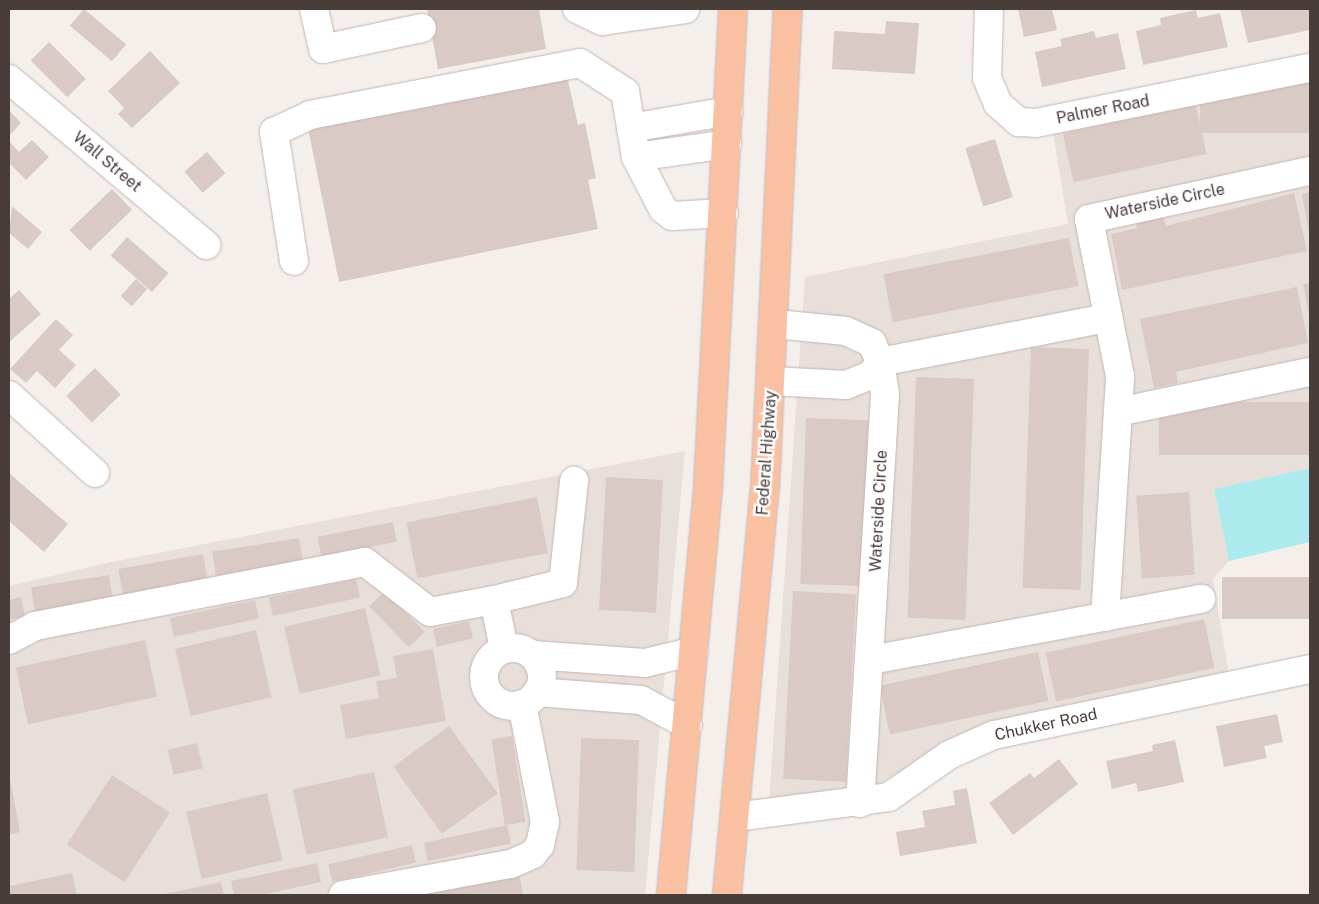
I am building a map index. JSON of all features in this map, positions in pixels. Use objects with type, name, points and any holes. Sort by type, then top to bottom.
[{"type":"main road","points":[[671,895],[694,651],[724,214],[733,9]]},
{"type":"main road","name":"Federal Highway","points":[[727,895],[736,817],[776,324],[788,9]]},
{"type":"street","points":[[314,9],[323,50],[422,28]]},
{"type":"street","points":[[577,9],[602,21],[685,9]]},
{"type":"street","name":"Palmer Road","points":[[989,9],[987,78],[998,104],[1019,122],[1036,123],[1310,68]]},
{"type":"street","points":[[294,262],[274,132],[310,115],[580,63],[625,92],[636,157],[663,209],[672,216],[724,214]]},
{"type":"street","name":"Wall Street","points":[[9,79],[206,246]]},
{"type":"street","points":[[631,128],[729,111]]},
{"type":"street","points":[[636,157],[727,144]]},
{"type":"street","name":"Waterside Circle","points":[[1105,617],[1120,376],[1107,318],[1089,219],[1310,171]]},
{"type":"street","points":[[772,381],[846,385],[871,375],[880,362],[1107,318]]},
{"type":"street","name":"Waterside Circle","points":[[776,324],[846,331],[872,342],[880,362],[885,395],[871,660],[860,803]]},
{"type":"street","points":[[1118,412],[1310,372]]},
{"type":"street","points":[[9,395],[95,472]]},
{"type":"street","points":[[9,640],[35,626],[365,562],[430,612],[494,600],[562,583],[574,481]]},
{"type":"street","points":[[871,660],[1200,599]]},
{"type":"street","points":[[494,600],[504,649]]},
{"type":"street","points":[[688,724],[641,700],[530,698],[502,703],[487,690],[488,661],[504,649],[532,655],[645,662],[694,651]]},
{"type":"street","points":[[343,895],[511,864],[533,854],[540,845],[545,822],[530,698],[541,672],[532,655]]},
{"type":"street","name":"Chukker Road","points":[[736,817],[860,803],[889,797],[950,755],[994,735],[1310,669]]},
{"type":"shaded area","points":[[1310,74],[1310,468],[1214,489],[1229,561],[1213,579],[1229,675],[980,730],[870,788],[769,802],[805,277],[1068,224],[1052,127]]},
{"type":"shaded area","points":[[685,451],[645,895],[9,895],[9,586],[111,562]]},
{"type":"water","points":[[1310,468],[1310,542],[1229,561],[1214,489]]},
{"type":"building","points":[[84,9],[126,44],[112,61],[70,26]]},
{"type":"building","points":[[427,9],[539,9],[546,49],[438,69]]},
{"type":"building","points":[[1018,9],[1052,9],[1057,30],[1024,37]]},
{"type":"building","points":[[1240,9],[1310,9],[1310,30],[1248,43]]},
{"type":"building","points":[[1196,10],[1198,18],[1220,13],[1228,47],[1143,65],[1136,31],[1161,25],[1160,18]]},
{"type":"building","points":[[886,21],[919,23],[915,74],[832,69],[834,31],[885,34]]},
{"type":"building","points":[[1094,31],[1096,38],[1118,33],[1126,69],[1042,87],[1035,52],[1062,46],[1060,39]]},
{"type":"building","points":[[49,42],[86,79],[67,97],[31,60]]},
{"type":"building","points":[[150,51],[180,83],[132,128],[118,114],[124,108],[108,91]]},
{"type":"building","points":[[567,76],[578,125],[585,123],[596,178],[588,180],[598,229],[339,282],[308,128]]},
{"type":"building","points":[[1200,81],[1310,81],[1310,133],[1200,133]]},
{"type":"building","points":[[1196,105],[1206,154],[1073,182],[1063,133]]},
{"type":"building","points":[[9,110],[21,123],[9,136]]},
{"type":"building","points":[[995,139],[1013,197],[983,206],[965,148]]},
{"type":"building","points":[[32,140],[49,157],[26,180],[9,163],[9,141],[19,152]]},
{"type":"building","points":[[207,152],[225,173],[203,193],[184,172]]},
{"type":"building","points":[[112,189],[132,210],[90,251],[70,230]]},
{"type":"building","points":[[1310,192],[1310,232],[1309,232],[1302,194]]},
{"type":"building","points":[[1294,193],[1307,251],[1122,290],[1111,234],[1137,228],[1136,221],[1163,215],[1166,226]]},
{"type":"building","points":[[12,206],[42,232],[28,249],[9,233]]},
{"type":"building","points":[[127,237],[169,273],[152,292],[111,256]]},
{"type":"building","points":[[1069,238],[1078,286],[893,322],[883,274]]},
{"type":"building","points":[[136,279],[147,289],[132,306],[121,296]]},
{"type":"building","points":[[1310,283],[1310,315],[1309,315],[1303,284]]},
{"type":"building","points":[[1297,287],[1308,343],[1176,372],[1178,383],[1154,388],[1140,319]]},
{"type":"building","points":[[19,290],[41,314],[9,342],[9,299]]},
{"type":"building","points":[[56,319],[73,335],[59,350],[76,365],[55,388],[37,371],[26,383],[10,369]]},
{"type":"building","points":[[1031,347],[1089,349],[1081,590],[1023,588]]},
{"type":"building","points":[[95,368],[121,395],[92,422],[66,396]]},
{"type":"building","points":[[916,377],[974,379],[966,620],[908,618]]},
{"type":"building","points":[[1159,402],[1310,402],[1310,455],[1159,455]]},
{"type":"building","points":[[806,418],[868,420],[862,586],[800,584]]},
{"type":"building","points":[[9,473],[68,524],[44,552],[9,521]]},
{"type":"building","points":[[606,477],[663,480],[656,613],[599,610]]},
{"type":"building","points":[[1189,492],[1195,575],[1142,578],[1136,496]]},
{"type":"building","points":[[537,497],[548,553],[417,578],[406,522]]},
{"type":"building","points":[[393,522],[397,542],[321,556],[317,537]]},
{"type":"building","points":[[299,538],[303,562],[216,575],[212,552]]},
{"type":"building","points":[[203,554],[208,582],[123,597],[118,569]]},
{"type":"building","points":[[109,575],[113,599],[35,611],[31,587]]},
{"type":"building","points":[[1222,577],[1310,577],[1310,619],[1222,619]]},
{"type":"building","points":[[356,579],[360,598],[273,616],[269,598]]},
{"type":"building","points":[[385,591],[425,632],[409,647],[369,606]]},
{"type":"building","points":[[793,591],[856,594],[846,782],[783,779]]},
{"type":"building","points":[[21,597],[25,616],[9,620],[9,600]]},
{"type":"building","points":[[255,600],[259,619],[174,637],[170,618]]},
{"type":"building","points":[[365,608],[381,675],[300,694],[284,627]]},
{"type":"building","points":[[1204,619],[1214,668],[1056,702],[1046,653]]},
{"type":"building","points":[[469,621],[473,639],[437,647],[433,629]]},
{"type":"building","points":[[256,630],[272,697],[191,716],[175,649]]},
{"type":"building","points":[[145,640],[157,697],[28,724],[16,667]]},
{"type":"building","points":[[433,649],[446,721],[346,739],[340,705],[379,698],[376,681],[397,678],[393,656]]},
{"type":"building","points":[[1038,652],[1048,701],[890,735],[880,686]]},
{"type":"building","points":[[1277,714],[1283,742],[1264,746],[1267,758],[1224,767],[1216,726]]},
{"type":"building","points":[[449,726],[498,793],[442,834],[393,767]]},
{"type":"building","points":[[512,736],[526,822],[505,825],[491,739]]},
{"type":"building","points":[[581,738],[639,740],[634,872],[576,870]]},
{"type":"building","points":[[1175,740],[1184,782],[1138,792],[1136,783],[1112,789],[1106,761],[1153,751],[1152,745]]},
{"type":"building","points":[[197,743],[203,768],[174,775],[168,750]]},
{"type":"building","points":[[1059,759],[1078,784],[1013,835],[989,803],[1030,773],[1034,778]]},
{"type":"building","points":[[374,772],[388,838],[307,855],[293,789]]},
{"type":"building","points":[[9,773],[20,832],[9,835]]},
{"type":"building","points":[[112,775],[170,813],[125,882],[67,845]]},
{"type":"building","points":[[967,788],[977,843],[900,856],[896,832],[925,827],[922,811],[955,805],[953,791]]},
{"type":"building","points":[[267,793],[283,860],[202,879],[186,812]]},
{"type":"building","points":[[507,825],[511,844],[428,861],[424,843]]},
{"type":"building","points":[[412,845],[416,863],[332,882],[328,864]]},
{"type":"building","points":[[317,863],[321,882],[261,895],[234,895],[231,881]]},
{"type":"building","points":[[72,873],[77,895],[9,895],[9,886]]},
{"type":"building","points":[[519,873],[523,894],[406,895]]},
{"type":"building","points":[[221,882],[224,895],[164,895],[164,894]]}]
